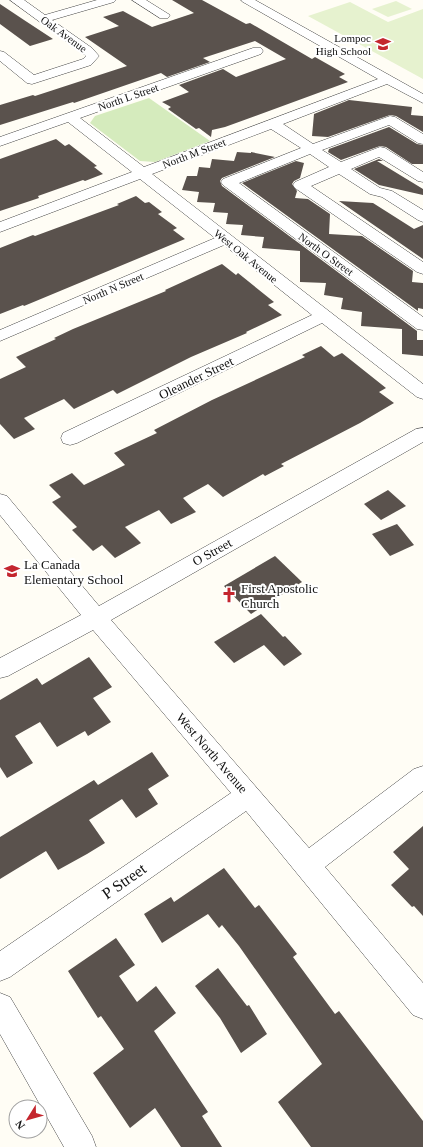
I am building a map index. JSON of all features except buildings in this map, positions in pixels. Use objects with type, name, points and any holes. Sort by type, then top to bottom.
[{"type":"street","name":"Oak Avenue","points":[[0,55],[32,80],[87,62],[93,56],[16,0]]},
{"type":"street","points":[[44,19],[110,0]]},
{"type":"street","points":[[138,0],[164,15]]},
{"type":"street","points":[[247,0],[423,99]]},
{"type":"street","name":"North L Street","points":[[0,142],[257,51]]},
{"type":"street","name":"North M Street","points":[[0,227],[389,79]]},
{"type":"street","name":"West Oak Avenue","points":[[70,117],[322,317],[423,394]]},
{"type":"street","points":[[311,149],[390,120],[423,140]]},
{"type":"street","points":[[272,123],[375,191],[387,194],[423,217]]},
{"type":"street","name":"North O Street","points":[[311,149],[228,182],[423,325]]},
{"type":"street","points":[[423,178],[380,152],[300,185],[423,268]]},
{"type":"street","name":"North N Street","points":[[0,336],[225,239]]},
{"type":"street","name":"Oleander Street","points":[[70,438],[322,317]]},
{"type":"street","name":"O Street","points":[[0,668],[96,618],[423,434]]},
{"type":"street","name":"West North Avenue","points":[[0,501],[96,618],[248,795],[423,1005]]},
{"type":"street","points":[[307,865],[423,777]]},
{"type":"street","name":"P Street","points":[[0,967],[248,795]]},
{"type":"street","points":[[0,1007],[81,1147]]},
{"type":"green space","points":[[396,1],[412,9],[388,17],[372,9]]},
{"type":"green space","points":[[350,2],[388,22],[423,9],[423,79],[308,16]]},
{"type":"green space","points":[[149,98],[210,141],[155,162],[140,161],[90,123],[95,116]]},
{"type":"place","name":"Lompoc High School","points":[[383,44]]},
{"type":"place","name":"La Canada Elementary School","points":[[12,571]]},
{"type":"place","name":"First Apostolic Church","points":[[229,595]]}]
